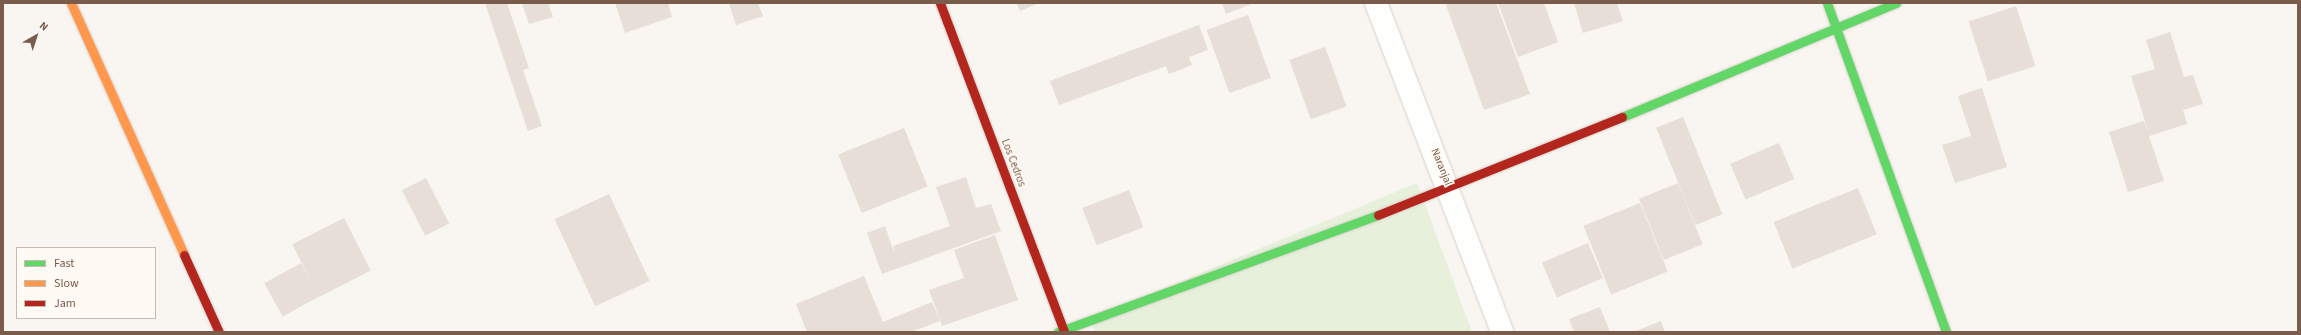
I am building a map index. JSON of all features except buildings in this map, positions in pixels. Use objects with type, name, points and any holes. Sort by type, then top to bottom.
[{"type":"street","points":[[71,3],[219,332]]},
{"type":"street","name":"Los Cedros","points":[[940,3],[1062,331]]},
{"type":"street","name":"Naranjal","points":[[1376,3],[1449,189],[1502,332]]},
{"type":"street","points":[[1827,3],[1946,332]]},
{"type":"street","points":[[1062,331],[1449,189],[1896,3]]},
{"type":"green space","points":[[1417,183],[1472,332],[1095,332],[1090,319]]},
{"type":"traffic: fast","points":[[1827,3],[1946,332]]},
{"type":"traffic: fast","points":[[1622,117],[1896,3]]},
{"type":"traffic: fast","points":[[1058,332],[1378,215]]},
{"type":"traffic: slow","points":[[71,3],[184,255]]},
{"type":"traffic: jam","points":[[940,3],[1064,332]]},
{"type":"traffic: jam","points":[[1378,215],[1622,117]]},
{"type":"traffic: jam","points":[[184,255],[219,332]]}]
